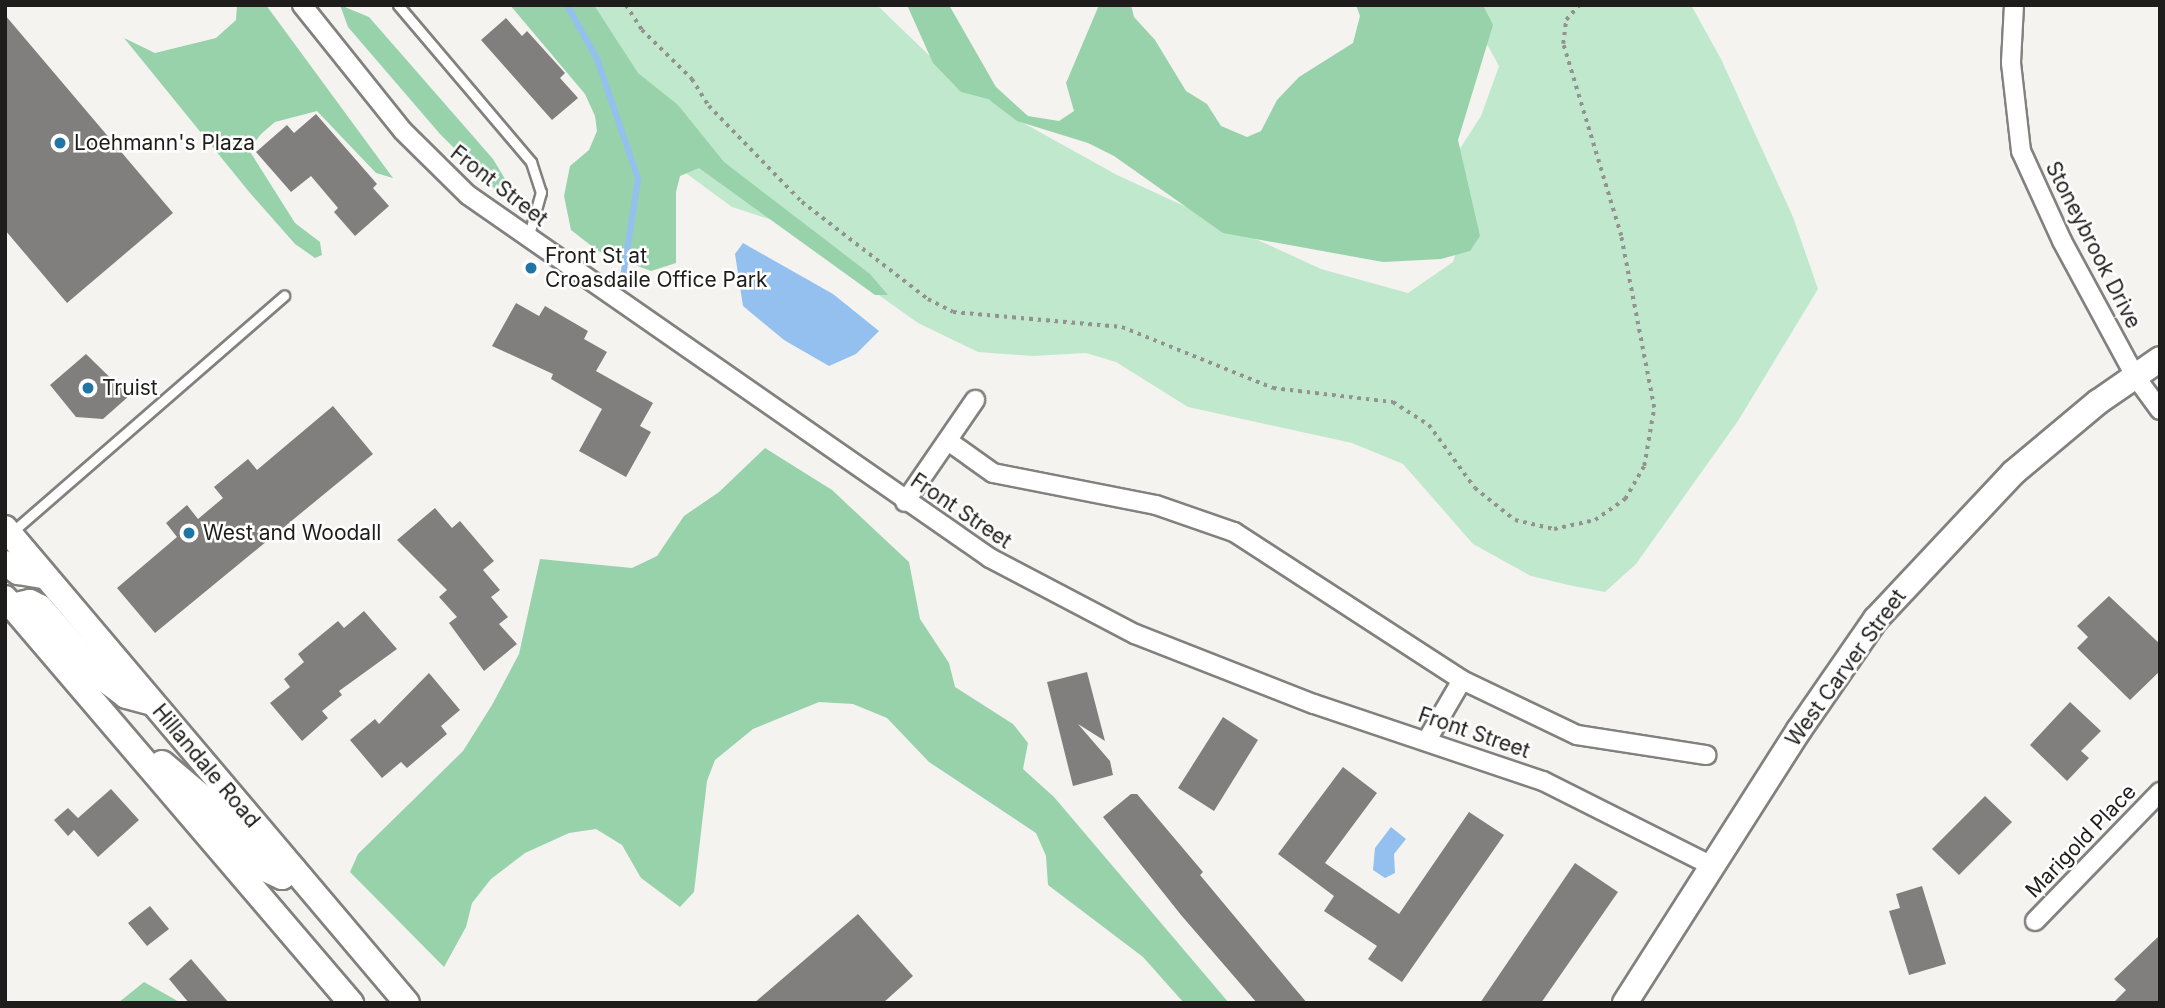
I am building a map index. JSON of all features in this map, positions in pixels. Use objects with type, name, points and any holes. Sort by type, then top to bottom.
[{"type":"street","name":"Front Street","points":[[302,5],[434,165],[528,238],[905,502],[1032,584],[1135,634],[1303,699],[1427,740],[1583,798],[1714,867]]},
{"type":"street","name":"Stoneybrook Drive","points":[[2014,5],[2011,63],[2021,151],[2056,229],[2134,376],[2160,410]]},
{"type":"street","name":"West Carver Street","points":[[1625,1003],[1840,669],[1917,571],[2013,473],[2134,376],[2160,359]]},
{"type":"street","points":[[905,502],[975,400]]},
{"type":"street","points":[[948,442],[993,473],[1156,505],[1234,532],[1326,588],[1408,648],[1462,680],[1600,742],[1706,755]]},
{"type":"street","name":"Hillandale Road","points":[[8,531],[407,1003]]},
{"type":"street","points":[[5,563],[18,572],[44,576]]},
{"type":"street","points":[[7,605],[30,602],[40,607],[101,677],[126,696],[152,703]]},
{"type":"street","name":"Hillandale Road","points":[[7,605],[125,736],[352,1003]]},
{"type":"street","points":[[1427,740],[1462,680]]},
{"type":"street","points":[[125,736],[182,778],[265,869],[282,877],[293,869]]},
{"type":"street","name":"Marigold Place","points":[[2035,921],[2160,792]]},
{"type":"lane","points":[[398,5],[531,162],[541,192],[528,238]]},
{"type":"lane","points":[[8,531],[284,296]]},
{"type":"path","points":[[626,5],[642,30],[692,79],[709,106],[802,202],[928,299],[953,312],[1122,327],[1273,388],[1393,402],[1429,425],[1475,488],[1515,520],[1554,529],[1595,520],[1625,499],[1644,466],[1654,408],[1621,236],[1565,53],[1563,28],[1579,5]]},
{"type":"green space","points":[[237,5],[266,5],[393,178],[376,173],[317,111],[275,122],[261,134],[249,150],[295,223],[320,242],[322,255],[315,258],[295,244],[250,193],[124,38],[155,53],[216,38],[236,20]]},
{"type":"green space","points":[[340,5],[369,17],[493,159],[511,189],[496,190],[440,134],[348,27]]},
{"type":"green space","points":[[510,5],[594,5],[638,73],[678,105],[724,162],[870,274],[888,295],[875,295],[699,168],[680,176],[676,192],[676,263],[651,271],[598,251],[571,230],[564,196],[570,166],[589,150],[597,131],[595,116],[585,94]]},
{"type":"green space","points":[[564,5],[877,5],[940,66],[1018,120],[1117,175],[1321,269],[1408,293],[1453,262],[1465,223],[1457,153],[1481,116],[1499,66],[1465,5],[1691,5],[1721,59],[1793,217],[1818,289],[1738,421],[1636,564],[1605,592],[1573,586],[1531,576],[1473,544],[1403,464],[1352,443],[1188,407],[1116,362],[1086,353],[1033,356],[978,352],[918,323],[775,221],[732,207],[683,171]]},
{"type":"green space","points":[[907,5],[949,5],[996,87],[1028,116],[1059,121],[1074,111],[1066,83],[1099,5],[1131,5],[1134,17],[1155,40],[1186,91],[1207,104],[1221,126],[1247,137],[1261,131],[1277,100],[1299,77],[1353,43],[1360,16],[1356,5],[1483,5],[1493,25],[1458,140],[1480,236],[1470,251],[1441,259],[1383,262],[1223,233],[1114,156],[1088,143],[1017,121],[988,99],[961,92],[933,63]]},
{"type":"green space","points":[[765,448],[832,490],[909,562],[920,619],[949,663],[955,687],[1013,724],[1028,743],[1023,769],[1054,797],[1229,1003],[1184,1003],[1143,957],[1048,885],[1046,856],[1036,833],[929,762],[887,718],[853,704],[819,702],[753,729],[715,760],[707,781],[694,892],[680,907],[641,878],[622,845],[596,829],[569,833],[525,853],[491,879],[472,903],[466,927],[444,967],[350,872],[358,854],[463,751],[492,705],[519,654],[540,559],[632,568],[657,556],[684,516],[719,492]]},
{"type":"green space","points":[[144,982],[174,999],[180,1003],[118,1003]]},
{"type":"water","points":[[743,243],[833,294],[879,331],[856,354],[829,366],[784,340],[743,306],[735,254]]},
{"type":"water","points":[[1391,827],[1406,839],[1394,854],[1395,873],[1385,878],[1373,870],[1375,848]]},
{"type":"building","name":"Loehmann's Plaza","points":[[5,15],[173,213],[67,303],[5,230]]},
{"type":"building","points":[[506,18],[522,36],[527,31],[565,73],[560,78],[578,98],[552,120],[481,40]]},
{"type":"building","points":[[316,114],[377,184],[373,188],[389,206],[355,236],[334,212],[338,208],[311,176],[291,192],[256,152],[287,125],[294,133]]},
{"type":"building","points":[[516,303],[539,316],[545,306],[588,331],[584,339],[607,352],[596,371],[653,403],[640,426],[651,432],[626,477],[579,451],[602,409],[551,379],[553,374],[492,346]]},
{"type":"building","name":"Truist","points":[[86,354],[129,396],[103,419],[76,417],[50,385]]},
{"type":"building","points":[[333,406],[373,454],[155,633],[117,588],[177,537],[166,523],[187,505],[198,519],[223,498],[214,487],[248,459],[257,470]]},
{"type":"building","points":[[435,508],[452,528],[460,521],[494,561],[483,570],[500,590],[491,597],[508,617],[499,624],[517,644],[484,671],[449,623],[457,617],[439,597],[447,590],[397,540]]},
{"type":"building","points":[[2109,596],[2160,644],[2160,671],[2130,700],[2077,648],[2088,637],[2077,626]]},
{"type":"building","points":[[364,611],[397,649],[339,691],[342,695],[322,711],[328,718],[302,741],[270,703],[290,687],[284,679],[304,662],[298,654],[338,621],[344,628]]},
{"type":"building","points":[[1087,672],[1105,741],[1078,724],[1110,761],[1113,775],[1073,786],[1047,682]]},
{"type":"building","points":[[429,673],[460,710],[441,726],[447,734],[407,768],[401,762],[382,778],[350,740],[375,719],[379,724]]},
{"type":"building","points":[[2070,702],[2101,731],[2081,751],[2089,758],[2067,781],[2030,745]]},
{"type":"building","points":[[1223,717],[1258,740],[1214,811],[1178,788]]},
{"type":"building","points":[[1343,767],[1377,793],[1325,863],[1399,914],[1469,812],[1504,835],[1402,982],[1368,959],[1377,946],[1324,911],[1334,896],[1278,854]]},
{"type":"building","points":[[111,789],[139,820],[98,857],[74,830],[68,836],[54,820],[68,808],[78,818]]},
{"type":"building","points":[[1131,794],[1137,794],[1203,872],[1200,875],[1307,1003],[1257,1003],[1181,915],[1103,817]]},
{"type":"building","points":[[1985,796],[2012,822],[1959,875],[1932,849]]},
{"type":"building","points":[[1575,863],[1618,892],[1541,1003],[1480,1003]]},
{"type":"building","points":[[1922,886],[1946,964],[1909,975],[1889,911],[1900,908],[1896,894]]},
{"type":"building","points":[[150,906],[169,929],[147,946],[128,923]]},
{"type":"building","points":[[858,914],[913,976],[883,1003],[754,1003]]},
{"type":"building","points":[[2160,935],[2160,1003],[2113,1003],[2126,990],[2114,979]]},
{"type":"building","points":[[191,959],[229,1003],[189,1003],[169,979]]},
{"type":"waterway","points":[[567,5],[597,59],[638,179],[622,284]]},
{"type":"place","name":"Loehmann's Plaza","points":[[60,143]]},
{"type":"place","name":"Front St at Croasdaile Office Park","points":[[531,268]]},
{"type":"place","name":"Truist","points":[[88,388]]},
{"type":"place","name":"West and Woodall","points":[[189,533]]}]
